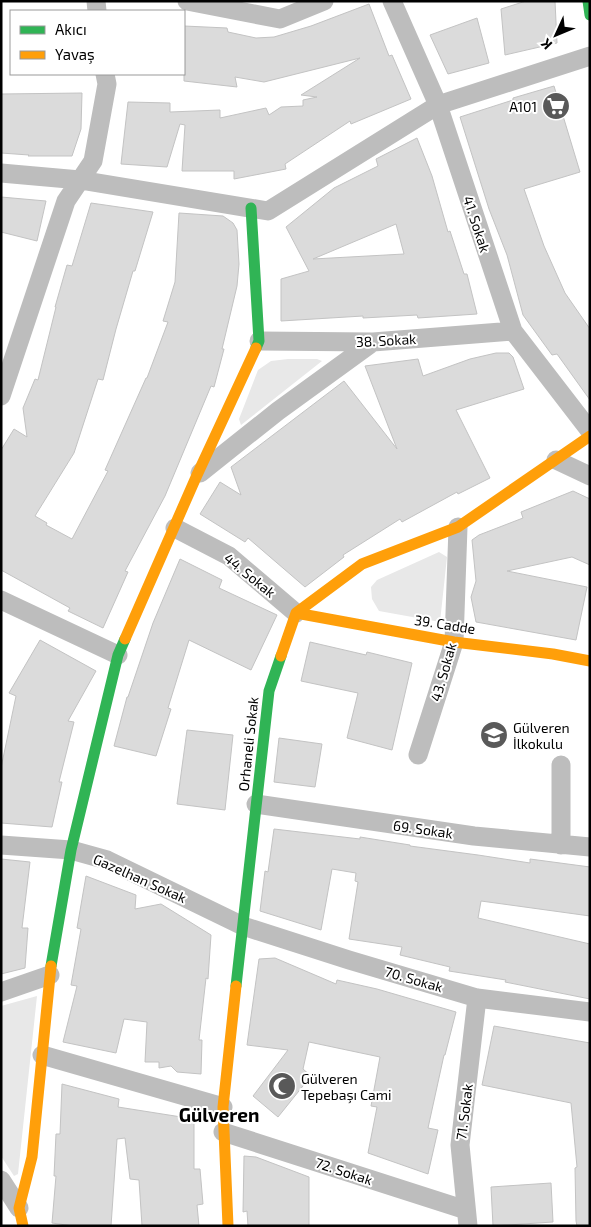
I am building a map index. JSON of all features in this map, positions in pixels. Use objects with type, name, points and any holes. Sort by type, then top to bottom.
[{"type":"street","points":[[187,1],[280,19],[324,1]]},
{"type":"street","name":"41. Sokak","points":[[392,1],[438,105],[513,331],[590,431]]},
{"type":"street","points":[[588,1],[590,15]]},
{"type":"street","points":[[1,173],[80,180],[268,211],[438,105],[590,56]]},
{"type":"street","points":[[1,396],[66,200],[93,161],[107,84],[105,75]]},
{"type":"street","points":[[21,1217],[32,1157],[50,975],[71,850],[118,654],[259,341],[251,208]]},
{"type":"street","name":"38. Sokak","points":[[259,341],[373,342],[513,331]]},
{"type":"street","points":[[197,475],[278,411],[373,342]]},
{"type":"street","points":[[296,613],[362,564],[458,527],[590,436]]},
{"type":"street","points":[[556,460],[590,476]]},
{"type":"street","name":"43. Sokak","points":[[418,755],[454,642],[458,527]]},
{"type":"street","name":"44. Sokak","points":[[175,528],[229,556],[296,613]]},
{"type":"street","points":[[1,600],[118,654]]},
{"type":"street","name":"39. Cadde","points":[[296,613],[454,642],[553,654],[590,661]]},
{"type":"street","name":"Orhaneli Sokak","points":[[228,1226],[222,1132],[223,1107],[256,804],[269,691],[296,613]]},
{"type":"street","points":[[561,765],[561,844]]},
{"type":"street","name":"69. Sokak","points":[[256,804],[474,836],[590,847]]},
{"type":"street","name":"Gazelhan Sokak","points":[[1,845],[71,850],[107,860],[243,926]]},
{"type":"street","name":"70. Sokak","points":[[243,926],[348,960],[477,998],[590,1012]]},
{"type":"street","points":[[1,992],[50,975]]},
{"type":"street","name":"71. Sokak","points":[[467,1218],[460,1145],[477,998]]},
{"type":"street","points":[[42,1054],[223,1107]]},
{"type":"street","name":"72. Sokak","points":[[222,1132],[467,1218]]},
{"type":"street","points":[[1,1180],[21,1217]]},
{"type":"shaded area","points":[[317,359],[322,361],[241,425],[239,419],[258,370],[271,361]]},
{"type":"shaded area","points":[[439,552],[447,557],[440,622],[379,611],[372,599],[371,587],[377,580]]},
{"type":"shaded area","points":[[37,996],[18,1174],[14,1176],[1,1156],[1,1006]]},
{"type":"building","points":[[526,1],[555,1],[557,43],[505,55],[501,9]]},
{"type":"building","points":[[369,4],[389,56],[392,55],[411,99],[351,124],[350,121],[285,164],[286,169],[234,179],[234,171],[182,171],[185,125],[180,124],[167,167],[121,164],[128,102],[170,103],[170,112],[220,110],[220,118],[266,108],[269,115],[281,107],[303,106],[303,100],[317,97],[301,95],[360,58],[264,82],[235,77],[237,87],[184,81],[185,26],[227,28],[228,32],[256,38],[274,37],[311,26]]},
{"type":"building","points":[[477,18],[489,63],[448,74],[430,35]]},
{"type":"building","points":[[554,86],[580,172],[524,189],[544,246],[565,293],[590,329],[590,400],[557,354],[552,355],[523,315],[507,255],[489,209],[460,117]]},
{"type":"building","points":[[82,93],[81,129],[72,156],[28,156],[1,153],[1,94]]},
{"type":"building","points":[[417,138],[432,176],[448,232],[450,231],[464,274],[467,274],[477,314],[418,318],[417,315],[363,318],[363,316],[281,321],[281,279],[309,271],[286,227],[334,188],[378,166],[376,159]],"holes":[[[396,224],[404,254],[313,259]]]},
{"type":"building","points":[[1,197],[46,201],[37,241],[1,232]]},
{"type":"building","points":[[91,203],[153,212],[135,271],[133,271],[103,380],[98,379],[74,453],[35,516],[47,523],[46,525],[72,539],[108,471],[105,470],[147,378],[168,322],[163,321],[175,282],[179,213],[223,216],[233,223],[237,230],[239,264],[237,286],[214,387],[211,386],[165,496],[125,571],[128,572],[103,628],[68,611],[70,608],[1,570],[1,450],[14,429],[27,437],[23,408],[35,379],[38,380],[67,265],[72,266]]},
{"type":"building","points":[[496,353],[509,353],[513,357],[524,389],[456,410],[490,478],[458,494],[457,492],[402,522],[400,519],[343,555],[344,557],[305,587],[248,538],[245,542],[200,514],[220,482],[241,495],[231,467],[344,381],[397,449],[365,366],[418,359],[423,376],[470,359]]},
{"type":"building","points":[[573,491],[590,499],[590,565],[572,557],[507,571],[587,587],[576,640],[476,622],[471,597],[476,581],[472,540],[479,535],[523,518],[521,512]]},
{"type":"building","points":[[180,559],[222,580],[219,588],[277,615],[251,670],[189,640],[168,708],[171,709],[156,756],[114,746],[127,697],[153,623]]},
{"type":"building","points":[[40,640],[96,671],[68,721],[74,722],[59,782],[62,782],[52,827],[1,823],[1,768],[16,696],[9,693]]},
{"type":"building","points":[[310,642],[366,655],[367,652],[412,663],[392,750],[347,738],[358,693],[301,681]]},
{"type":"building","points":[[187,730],[233,735],[225,810],[177,804]]},
{"type":"building","points":[[279,738],[322,744],[315,787],[274,782]]},
{"type":"building","points":[[274,829],[360,839],[360,837],[530,863],[530,859],[590,867],[590,916],[481,901],[478,918],[590,944],[590,999],[505,982],[506,980],[449,971],[450,967],[400,955],[402,947],[349,939],[358,882],[355,881],[356,873],[332,869],[321,930],[260,911],[265,871],[268,872]]},
{"type":"building","points":[[1,859],[30,862],[22,928],[28,928],[25,968],[1,974]]},
{"type":"building","points":[[86,876],[136,895],[135,909],[161,904],[211,935],[208,979],[206,978],[199,1040],[202,1040],[201,1074],[177,1072],[171,1066],[159,1068],[159,1062],[145,1062],[147,1022],[124,1019],[116,1053],[63,1042],[77,986],[71,985],[81,929],[77,928]]},
{"type":"building","points":[[275,958],[336,984],[337,980],[377,989],[456,1012],[444,1055],[428,1128],[438,1130],[428,1174],[368,1153],[377,1107],[371,1106],[380,1057],[309,1042],[303,1069],[311,1076],[278,1117],[253,1096],[288,1050],[247,1045],[259,959]]},
{"type":"building","points":[[494,1026],[590,1043],[590,1226],[577,1226],[576,1221],[575,1168],[577,1167],[571,1103],[482,1085]]},
{"type":"building","points":[[62,1084],[119,1099],[118,1107],[194,1119],[194,1169],[200,1169],[203,1204],[197,1205],[199,1226],[142,1226],[139,1180],[130,1179],[125,1138],[117,1139],[111,1226],[73,1226],[52,1223],[56,1176],[54,1176],[56,1134],[60,1134]]},
{"type":"building","points":[[244,1156],[256,1157],[309,1177],[309,1226],[248,1226],[247,1211],[243,1212]]},
{"type":"building","points":[[551,1183],[553,1222],[493,1226],[491,1187]]},
{"type":"traffic: fast","points":[[588,1],[590,15]]},
{"type":"traffic: fast","points":[[251,208],[259,341],[256,348]]},
{"type":"traffic: fast","points":[[51,966],[71,850],[118,655],[125,639]]},
{"type":"traffic: fast","points":[[236,986],[269,691],[281,656]]},
{"type":"traffic: slow","points":[[125,639],[197,475],[256,348]]},
{"type":"traffic: slow","points":[[281,656],[296,613],[362,564],[458,527],[590,436]]},
{"type":"traffic: slow","points":[[296,613],[454,642],[553,654],[590,661]]},
{"type":"traffic: slow","points":[[23,1226],[19,1208],[32,1157],[51,966]]},
{"type":"traffic: slow","points":[[228,1226],[223,1107],[236,986]]},
{"type":"place","name":"A101","points":[[556,106]]},
{"type":"place","name":"Gülveren İlkokulu","points":[[494,735]]},
{"type":"place","name":"Gülveren Tepebaşı Cami","points":[[282,1086]]},
{"type":"district","name":"Gülveren","points":[[219,1114]]}]
